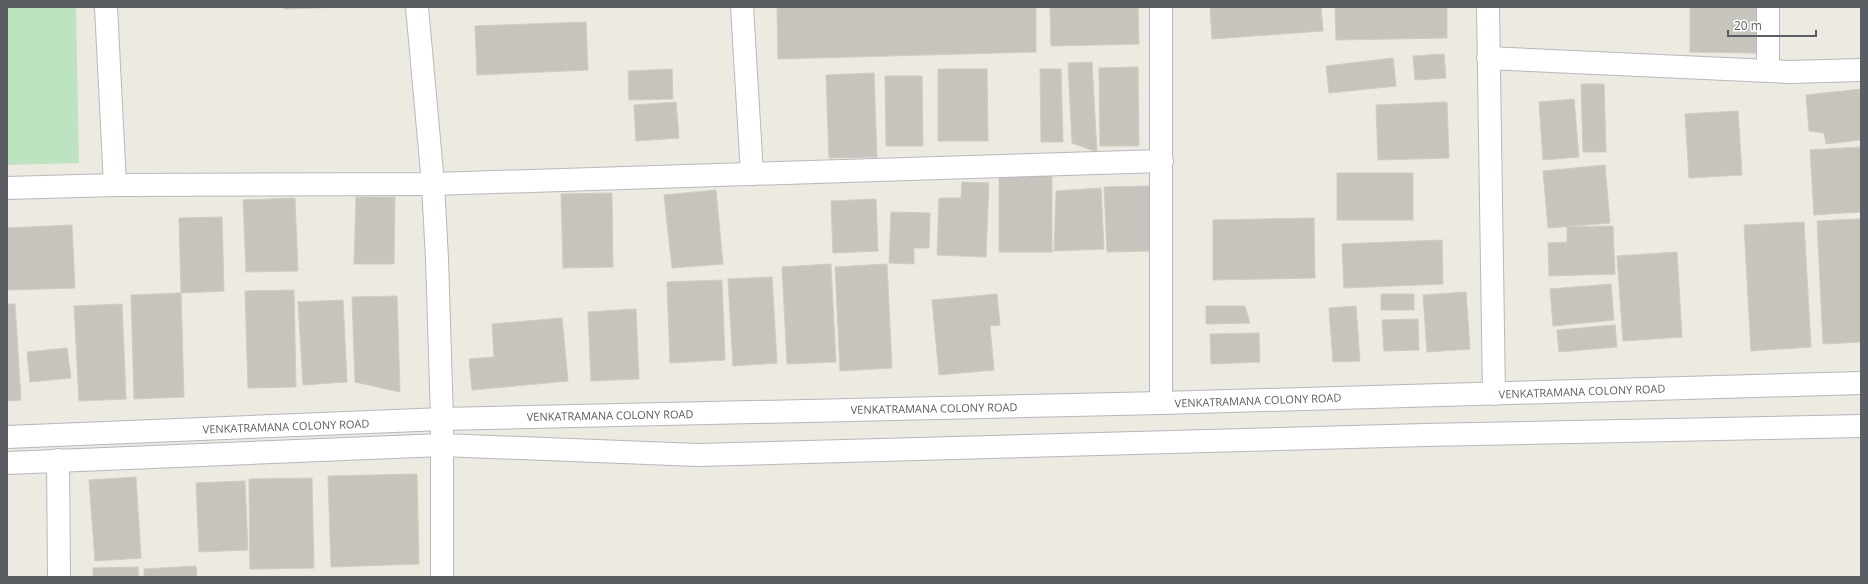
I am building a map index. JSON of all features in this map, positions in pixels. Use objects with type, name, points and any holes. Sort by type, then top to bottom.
[{"type":"main road","points":[[106,7],[115,185]]},
{"type":"main road","points":[[417,7],[433,184],[438,259],[442,419],[442,577]]},
{"type":"main road","points":[[742,7],[752,174]]},
{"type":"main road","points":[[1161,7],[1161,403]]},
{"type":"main road","points":[[1488,7],[1494,394]]},
{"type":"main road","points":[[1768,7],[1768,70]]},
{"type":"main road","points":[[1488,58],[1790,72],[1861,70]]},
{"type":"main road","points":[[7,188],[115,185],[433,184],[1162,160]]},
{"type":"main road","name":"VENKATRAMANA COLONY ROAD","points":[[7,438],[442,419],[1161,403],[1861,383]]},
{"type":"main road","points":[[7,463],[442,445],[698,456],[1425,434],[1861,426]]},
{"type":"main road","points":[[58,460],[59,577]]},
{"type":"green space","points":[[7,7],[76,7],[79,163],[7,165]]},
{"type":"building","points":[[284,7],[345,7],[284,9]]},
{"type":"building","points":[[777,7],[1036,7],[1036,52],[778,59]]},
{"type":"building","points":[[1050,7],[1138,7],[1139,44],[1051,46]]},
{"type":"building","points":[[1210,7],[1321,7],[1323,31],[1212,39]]},
{"type":"building","points":[[1335,7],[1447,7],[1447,38],[1336,40]]},
{"type":"building","points":[[1690,7],[1757,7],[1756,53],[1690,52]]},
{"type":"building","points":[[586,22],[588,70],[477,75],[475,26]]},
{"type":"building","points":[[1444,54],[1446,78],[1415,80],[1413,56]]},
{"type":"building","points":[[1393,58],[1396,86],[1329,93],[1326,66]]},
{"type":"building","points":[[1092,62],[1097,152],[1072,143],[1068,63]]},
{"type":"building","points":[[1138,67],[1139,146],[1100,146],[1099,68]]},
{"type":"building","points":[[672,69],[673,99],[629,100],[628,71]]},
{"type":"building","points":[[938,69],[987,69],[988,141],[938,141]]},
{"type":"building","points":[[1040,69],[1061,69],[1063,142],[1041,142]]},
{"type":"building","points":[[874,73],[877,157],[829,158],[826,75]]},
{"type":"building","points":[[885,76],[922,76],[923,146],[886,146]]},
{"type":"building","points":[[1581,84],[1604,84],[1606,152],[1583,152]]},
{"type":"building","points":[[1861,89],[1861,140],[1826,144],[1824,133],[1809,131],[1806,95]]},
{"type":"building","points":[[1574,99],[1579,157],[1543,160],[1539,102]]},
{"type":"building","points":[[676,102],[679,138],[636,141],[634,105]]},
{"type":"building","points":[[1447,102],[1449,158],[1378,160],[1376,105]]},
{"type":"building","points":[[1738,111],[1742,175],[1689,178],[1685,114]]},
{"type":"building","points":[[1861,147],[1861,212],[1814,215],[1810,150]]},
{"type":"building","points":[[1605,165],[1610,223],[1548,228],[1543,171]]},
{"type":"building","points":[[1337,173],[1413,173],[1413,220],[1337,220]]},
{"type":"building","points":[[999,176],[1052,176],[1052,252],[999,252]]},
{"type":"building","points":[[962,182],[989,183],[986,257],[937,255],[939,198],[961,198]]},
{"type":"building","points":[[1150,186],[1152,251],[1107,252],[1104,187]]},
{"type":"building","points":[[1101,188],[1104,249],[1054,251],[1056,191]]},
{"type":"building","points":[[716,190],[723,264],[672,268],[664,195]]},
{"type":"building","points":[[612,193],[613,267],[563,268],[561,194]]},
{"type":"building","points":[[356,197],[395,197],[394,264],[354,264]]},
{"type":"building","points":[[295,198],[298,271],[246,272],[243,200]]},
{"type":"building","points":[[876,199],[878,251],[833,253],[831,201]]},
{"type":"building","points":[[891,212],[930,213],[929,248],[914,248],[914,264],[889,263]]},
{"type":"building","points":[[222,217],[224,291],[181,293],[179,218]]},
{"type":"building","points":[[1314,218],[1315,278],[1213,280],[1213,220]]},
{"type":"building","points":[[1861,219],[1861,342],[1823,344],[1817,221]]},
{"type":"building","points":[[1804,222],[1811,347],[1751,351],[1744,225]]},
{"type":"building","points":[[72,225],[75,288],[7,290],[7,228]]},
{"type":"building","points":[[1613,226],[1615,274],[1549,276],[1548,243],[1567,242],[1567,227]]},
{"type":"building","points":[[1442,240],[1443,284],[1344,288],[1342,244]]},
{"type":"building","points":[[1677,252],[1682,337],[1623,341],[1617,256]]},
{"type":"building","points":[[831,264],[836,362],[787,364],[782,267]]},
{"type":"building","points":[[887,264],[892,368],[840,371],[835,267]]},
{"type":"building","points":[[772,277],[777,363],[733,366],[728,279]]},
{"type":"building","points":[[722,280],[725,360],[670,363],[667,282]]},
{"type":"building","points":[[1611,284],[1614,320],[1553,326],[1550,289]]},
{"type":"building","points":[[294,290],[296,387],[248,388],[245,291]]},
{"type":"building","points":[[1466,292],[1470,349],[1427,352],[1423,295]]},
{"type":"building","points":[[181,293],[184,397],[134,399],[131,295]]},
{"type":"building","points":[[997,294],[1000,325],[990,326],[994,370],[939,375],[932,300]]},
{"type":"building","points":[[1381,294],[1414,294],[1414,310],[1381,310]]},
{"type":"building","points":[[397,296],[400,392],[355,382],[352,297]]},
{"type":"building","points":[[343,300],[347,382],[303,385],[298,302]]},
{"type":"building","points":[[7,304],[15,304],[21,400],[7,401]]},
{"type":"building","points":[[122,304],[126,399],[79,401],[74,306]]},
{"type":"building","points":[[1206,306],[1245,306],[1250,323],[1206,324]]},
{"type":"building","points":[[1356,306],[1360,361],[1333,362],[1329,308]]},
{"type":"building","points":[[636,309],[639,379],[591,381],[588,312]]},
{"type":"building","points":[[562,318],[568,381],[472,390],[469,359],[494,357],[492,324]]},
{"type":"building","points":[[1418,319],[1419,350],[1384,351],[1382,320]]},
{"type":"building","points":[[1615,325],[1617,347],[1559,352],[1557,330]]},
{"type":"building","points":[[1259,333],[1260,362],[1211,364],[1210,334]]},
{"type":"building","points":[[67,348],[71,378],[30,382],[27,352]]},
{"type":"building","points":[[417,474],[419,564],[331,567],[328,476]]},
{"type":"building","points":[[136,477],[141,558],[95,561],[89,480]]},
{"type":"building","points":[[312,478],[314,568],[250,569],[249,479]]},
{"type":"building","points":[[245,481],[248,550],[199,552],[196,483]]},
{"type":"building","points":[[196,566],[197,577],[144,577],[144,569]]},
{"type":"building","points":[[138,567],[139,577],[93,577],[93,568]]}]
